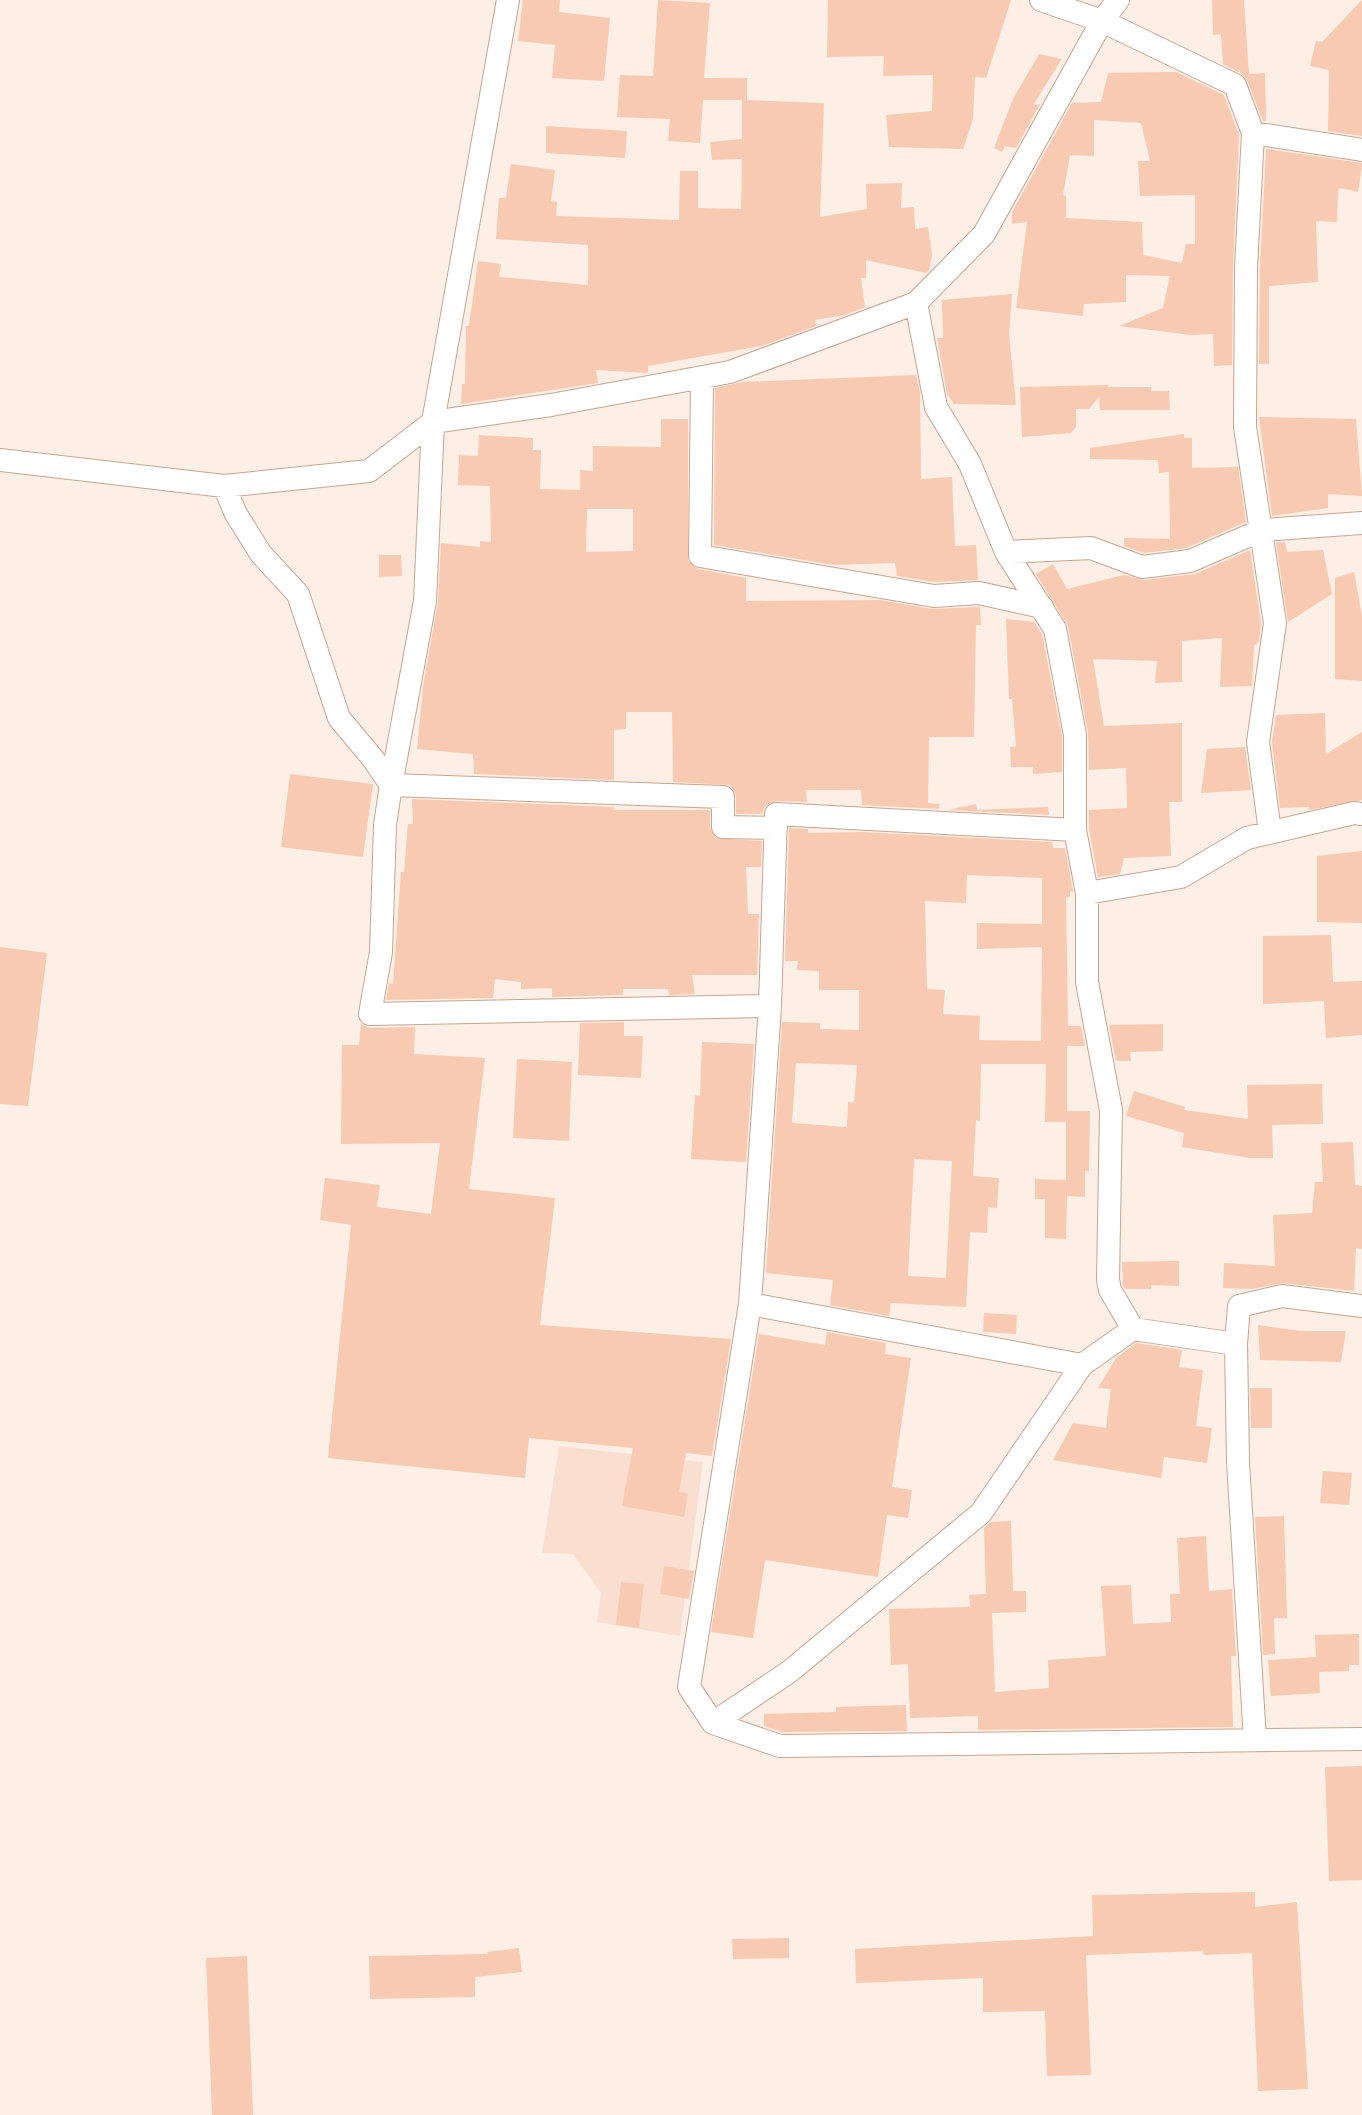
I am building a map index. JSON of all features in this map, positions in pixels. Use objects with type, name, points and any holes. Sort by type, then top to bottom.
[{"type":"street","points":[[507,0],[433,422],[425,601],[391,785],[386,825],[381,952],[370,1014],[771,1006]]},
{"type":"street","points":[[1041,0],[1102,21],[1235,85],[1253,133],[1246,268],[1245,427],[1275,622],[1258,742],[1270,832]]},
{"type":"street","points":[[0,460],[224,486],[369,471],[433,422],[551,405],[702,379],[730,372],[916,303],[984,234],[1102,21],[1118,0]]},
{"type":"street","points":[[1253,133],[1362,150]]},
{"type":"street","points":[[916,303],[936,407],[970,464],[1006,552],[1055,629],[1076,735],[1075,830],[1087,893],[1087,982],[1112,1110],[1108,1280],[1110,1290],[1133,1329]]},
{"type":"street","points":[[702,379],[700,556],[934,596],[979,593],[1042,607]]},
{"type":"street","points":[[224,486],[236,514],[261,554],[298,594],[339,718],[374,760],[391,785]]},
{"type":"street","points":[[1006,552],[1091,548],[1142,567],[1190,561],[1262,531],[1361,528]]},
{"type":"street","points":[[391,785],[723,797],[723,827],[776,828]]},
{"type":"street","points":[[1087,893],[1181,877],[1247,838],[1354,813],[1362,814]]},
{"type":"street","points":[[1075,830],[776,814],[771,1006],[750,1304],[689,1687],[713,1723],[780,1746],[1362,1739]]},
{"type":"street","points":[[1255,1740],[1238,1462],[1236,1344],[1239,1306],[1282,1296],[1362,1306]]},
{"type":"street","points":[[750,1304],[1082,1365]]},
{"type":"street","points":[[713,1723],[789,1672],[981,1513],[1082,1365],[1133,1329],[1236,1344]]},
{"type":"shaded area","points":[[559,1446],[703,1462],[680,1636],[597,1622],[601,1593],[573,1554],[542,1553]]},
{"type":"building","points":[[523,0],[560,0],[559,12],[610,18],[604,81],[552,78],[555,45],[518,41]]},
{"type":"building","points":[[658,0],[710,3],[704,78],[747,78],[747,100],[744,100],[824,103],[820,217],[867,209],[866,184],[902,183],[901,208],[914,207],[915,229],[928,227],[932,255],[929,270],[926,273],[866,260],[866,278],[861,278],[865,307],[845,315],[815,320],[816,326],[761,346],[648,366],[648,373],[596,370],[598,383],[461,404],[462,384],[465,384],[466,326],[469,326],[478,261],[501,264],[499,277],[588,285],[588,245],[496,239],[499,198],[506,198],[511,164],[555,170],[551,201],[557,202],[556,216],[679,220],[680,171],[698,171],[698,208],[741,209],[742,159],[712,160],[710,142],[742,139],[742,100],[703,100],[700,143],[668,141],[670,119],[617,117],[620,75],[653,76]]},
{"type":"building","points":[[828,0],[1011,0],[986,78],[975,77],[973,119],[963,149],[889,147],[886,115],[932,111],[933,75],[883,76],[884,56],[827,57]]},
{"type":"building","points":[[1212,0],[1244,0],[1249,74],[1265,73],[1266,121],[1263,121],[1247,80],[1241,73],[1223,64],[1221,34],[1213,35]]},
{"type":"building","points":[[1362,0],[1362,136],[1328,131],[1329,70],[1310,66],[1316,41],[1322,42]]},
{"type":"building","points":[[1039,54],[1062,59],[1033,105],[1040,104],[1016,148],[1005,146],[1002,152],[994,148],[1013,99]]},
{"type":"building","points":[[1176,72],[1224,95],[1239,135],[1233,267],[1232,365],[1214,366],[1213,334],[1191,335],[1119,326],[1163,308],[1170,276],[1126,275],[1126,302],[1084,304],[1083,316],[1016,308],[1027,222],[1012,224],[1012,212],[1072,103],[1101,102],[1108,73]],"holes":[[[1094,120],[1141,123],[1150,161],[1138,161],[1140,196],[1195,195],[1195,244],[1186,244],[1182,263],[1143,255],[1142,222],[1066,218],[1066,196],[1063,195],[1070,155],[1094,156]]]},
{"type":"building","points":[[546,126],[627,131],[625,158],[546,153]]},
{"type":"building","points":[[1266,149],[1362,163],[1362,166],[1358,192],[1340,188],[1338,191],[1337,222],[1316,221],[1318,282],[1269,286],[1269,364],[1259,364],[1260,268]]},
{"type":"building","points":[[1012,294],[1009,334],[1016,405],[954,404],[947,394],[937,338],[943,338],[942,300]]},
{"type":"building","points":[[916,375],[920,393],[921,479],[952,477],[955,546],[976,545],[978,580],[935,582],[897,576],[895,563],[834,565],[714,545],[715,388],[743,382]]},
{"type":"building","points":[[1109,385],[1107,387],[1151,387],[1151,391],[1169,391],[1170,410],[1100,410],[1099,397],[1089,409],[1076,409],[1076,427],[1071,433],[1022,437],[1020,387]]},
{"type":"building","points":[[1259,417],[1356,419],[1362,496],[1328,494],[1328,508],[1272,516]]},
{"type":"building","points":[[661,419],[688,419],[688,561],[698,569],[746,578],[746,601],[880,600],[932,609],[980,607],[981,625],[976,625],[974,737],[929,737],[928,803],[940,804],[939,809],[862,805],[861,790],[806,790],[807,802],[776,801],[765,806],[762,814],[736,814],[736,796],[730,785],[673,782],[672,712],[626,712],[626,729],[614,730],[614,780],[474,774],[473,754],[417,749],[423,687],[438,602],[441,543],[480,547],[480,541],[491,542],[490,486],[458,485],[459,455],[478,456],[479,435],[533,438],[533,450],[541,450],[540,489],[580,490],[580,470],[593,471],[593,446],[661,447]],"holes":[[[587,509],[633,509],[633,551],[586,552]]]},
{"type":"building","points":[[1184,434],[1184,438],[1192,438],[1192,468],[1238,467],[1246,522],[1186,548],[1144,553],[1124,546],[1124,538],[1170,539],[1169,472],[1159,473],[1158,460],[1090,459],[1090,448]]},
{"type":"building","points":[[1285,542],[1287,552],[1323,550],[1332,594],[1288,622],[1276,543]]},
{"type":"building","points":[[1250,550],[1261,623],[1259,642],[1254,645],[1252,686],[1220,687],[1222,638],[1182,641],[1182,682],[1155,683],[1157,661],[1093,659],[1104,726],[1182,723],[1182,802],[1169,802],[1171,856],[1124,858],[1120,874],[1098,877],[1089,829],[1089,810],[1127,808],[1126,768],[1089,770],[1088,733],[1068,626],[1036,574],[1053,564],[1067,589],[1124,575],[1144,580],[1195,574]]},
{"type":"building","points":[[379,555],[401,555],[402,576],[379,577]]},
{"type":"building","points":[[1354,572],[1362,616],[1362,681],[1335,679],[1335,578]]},
{"type":"building","points":[[1006,619],[1034,622],[1042,634],[1062,736],[1062,772],[1033,774],[1033,767],[1011,767],[1010,747],[1016,747],[1012,699],[1009,699]]},
{"type":"building","points":[[1325,713],[1326,754],[1362,732],[1362,800],[1309,810],[1309,807],[1280,808],[1272,742],[1276,715]]},
{"type":"building","points":[[1245,747],[1251,790],[1201,793],[1207,749]]},
{"type":"building","points":[[290,774],[373,784],[363,857],[281,847]]},
{"type":"building","points":[[412,799],[614,807],[614,810],[710,810],[710,828],[716,838],[762,841],[761,867],[746,867],[748,914],[759,914],[757,975],[692,975],[695,994],[669,995],[668,989],[623,989],[623,995],[552,997],[552,988],[521,989],[521,982],[495,979],[493,998],[386,1000],[389,983],[393,984],[401,872],[404,872],[408,824],[413,824]]},
{"type":"building","points":[[976,804],[977,810],[1048,807],[1049,815],[948,810]]},
{"type":"building","points":[[789,828],[808,829],[808,833],[862,832],[1052,842],[1053,848],[1065,848],[1073,891],[1070,891],[1070,897],[1066,897],[1068,1026],[1081,1026],[1085,1046],[1067,1046],[1067,1111],[1090,1111],[1089,1171],[1085,1171],[1085,1197],[1067,1196],[1066,1239],[1045,1238],[1045,1199],[1035,1199],[1035,1179],[1066,1180],[1066,1122],[1045,1122],[1046,1064],[981,1064],[980,1121],[976,1120],[973,1176],[999,1178],[997,1208],[988,1207],[987,1233],[970,1232],[966,1307],[891,1303],[889,1316],[830,1305],[833,1280],[766,1273],[782,1022],[820,1023],[820,1029],[859,1030],[859,990],[819,990],[819,971],[797,970],[798,961],[785,961]],"holes":[[[967,875],[1042,878],[1042,924],[977,923],[977,949],[1042,947],[1041,1041],[979,1040],[980,1016],[943,1014],[945,990],[927,989],[925,901],[966,903]],[[796,1063],[857,1065],[854,1103],[848,1102],[847,1127],[792,1123]],[[914,1159],[952,1161],[946,1278],[908,1276]]]},
{"type":"building","points":[[1362,851],[1362,923],[1317,922],[1317,856]]},
{"type":"building","points":[[1331,935],[1333,982],[1362,981],[1362,1035],[1326,1038],[1324,1001],[1263,1004],[1263,936]]},
{"type":"building","points":[[0,947],[47,953],[28,1106],[0,1104]]},
{"type":"building","points":[[624,1022],[624,1036],[643,1036],[641,1078],[578,1075],[580,1023]]},
{"type":"building","points":[[361,1024],[370,1028],[415,1027],[414,1054],[485,1058],[469,1189],[555,1198],[540,1325],[731,1339],[712,1456],[686,1453],[679,1492],[688,1493],[684,1517],[622,1506],[633,1448],[529,1438],[525,1478],[328,1458],[351,1225],[320,1220],[325,1178],[380,1185],[377,1207],[431,1214],[440,1143],[341,1144],[342,1045],[359,1045]]},
{"type":"building","points":[[1163,1024],[1163,1051],[1130,1052],[1131,1061],[1116,1061],[1109,1025]]},
{"type":"building","points":[[702,1042],[754,1044],[746,1162],[691,1159],[695,1095],[700,1096]]},
{"type":"building","points":[[517,1059],[572,1062],[569,1141],[513,1138]]},
{"type":"building","points":[[1322,1084],[1323,1124],[1272,1125],[1273,1158],[1250,1158],[1182,1147],[1184,1133],[1126,1116],[1134,1091],[1185,1107],[1184,1110],[1248,1119],[1247,1085]]},
{"type":"building","points":[[1353,1142],[1355,1185],[1362,1186],[1362,1249],[1356,1248],[1354,1291],[1283,1283],[1251,1289],[1223,1288],[1224,1263],[1275,1266],[1273,1215],[1312,1213],[1315,1182],[1323,1182],[1321,1143]]},
{"type":"building","points":[[1179,1261],[1179,1286],[1151,1285],[1151,1289],[1125,1289],[1123,1285],[1122,1262]]},
{"type":"building","points":[[984,1313],[1017,1315],[1016,1334],[983,1332]]},
{"type":"building","points":[[1258,1325],[1300,1331],[1346,1331],[1341,1362],[1260,1360]]},
{"type":"building","points":[[827,1332],[886,1343],[885,1354],[911,1358],[892,1487],[912,1490],[908,1518],[887,1515],[878,1577],[765,1560],[753,1638],[711,1632],[759,1334],[825,1345]]},
{"type":"building","points":[[1136,1343],[1182,1350],[1179,1367],[1203,1370],[1196,1426],[1212,1428],[1207,1463],[1164,1457],[1161,1478],[1053,1460],[1073,1423],[1106,1428],[1111,1389],[1098,1388],[1116,1358]]},
{"type":"building","points":[[1250,1388],[1272,1388],[1272,1428],[1251,1428]]},
{"type":"building","points":[[1323,1471],[1352,1473],[1349,1505],[1320,1503]]},
{"type":"building","points":[[1284,1516],[1287,1618],[1274,1618],[1275,1654],[1263,1655],[1255,1517]]},
{"type":"building","points":[[1011,1521],[1013,1591],[1026,1591],[1026,1612],[992,1613],[995,1692],[1049,1688],[1048,1660],[1106,1656],[1101,1586],[1131,1585],[1133,1624],[1171,1622],[1170,1594],[1180,1594],[1177,1538],[1206,1536],[1209,1591],[1232,1589],[1236,1656],[1231,1656],[1233,1727],[978,1730],[978,1716],[910,1718],[908,1664],[891,1665],[889,1609],[970,1607],[969,1595],[986,1594],[984,1528],[991,1522]]},
{"type":"building","points":[[664,1566],[694,1571],[689,1599],[660,1594]]},
{"type":"building","points":[[621,1582],[644,1584],[639,1628],[616,1625]]},
{"type":"building","points":[[1359,1634],[1359,1665],[1349,1665],[1349,1671],[1319,1672],[1320,1693],[1271,1696],[1268,1660],[1316,1657],[1315,1635]]},
{"type":"building","points":[[906,1705],[907,1731],[782,1732],[764,1726],[764,1714],[836,1712],[836,1707]]},
{"type":"building","points":[[1362,1766],[1362,1880],[1329,1881],[1325,1767]]},
{"type":"building","points":[[1255,1892],[1255,1907],[1297,1902],[1308,2089],[1258,2091],[1252,1953],[1204,1955],[1203,1951],[1086,1955],[1091,2075],[1047,2076],[1045,2011],[983,2012],[983,1978],[856,1983],[855,1949],[1093,1936],[1092,1895]]},
{"type":"building","points":[[789,1938],[789,1958],[733,1959],[732,1939]]},
{"type":"building","points":[[519,1948],[522,1972],[475,1977],[475,1997],[370,1999],[369,1956],[488,1954],[487,1952]]},
{"type":"building","points":[[247,1956],[253,2115],[212,2115],[206,1958]]}]
